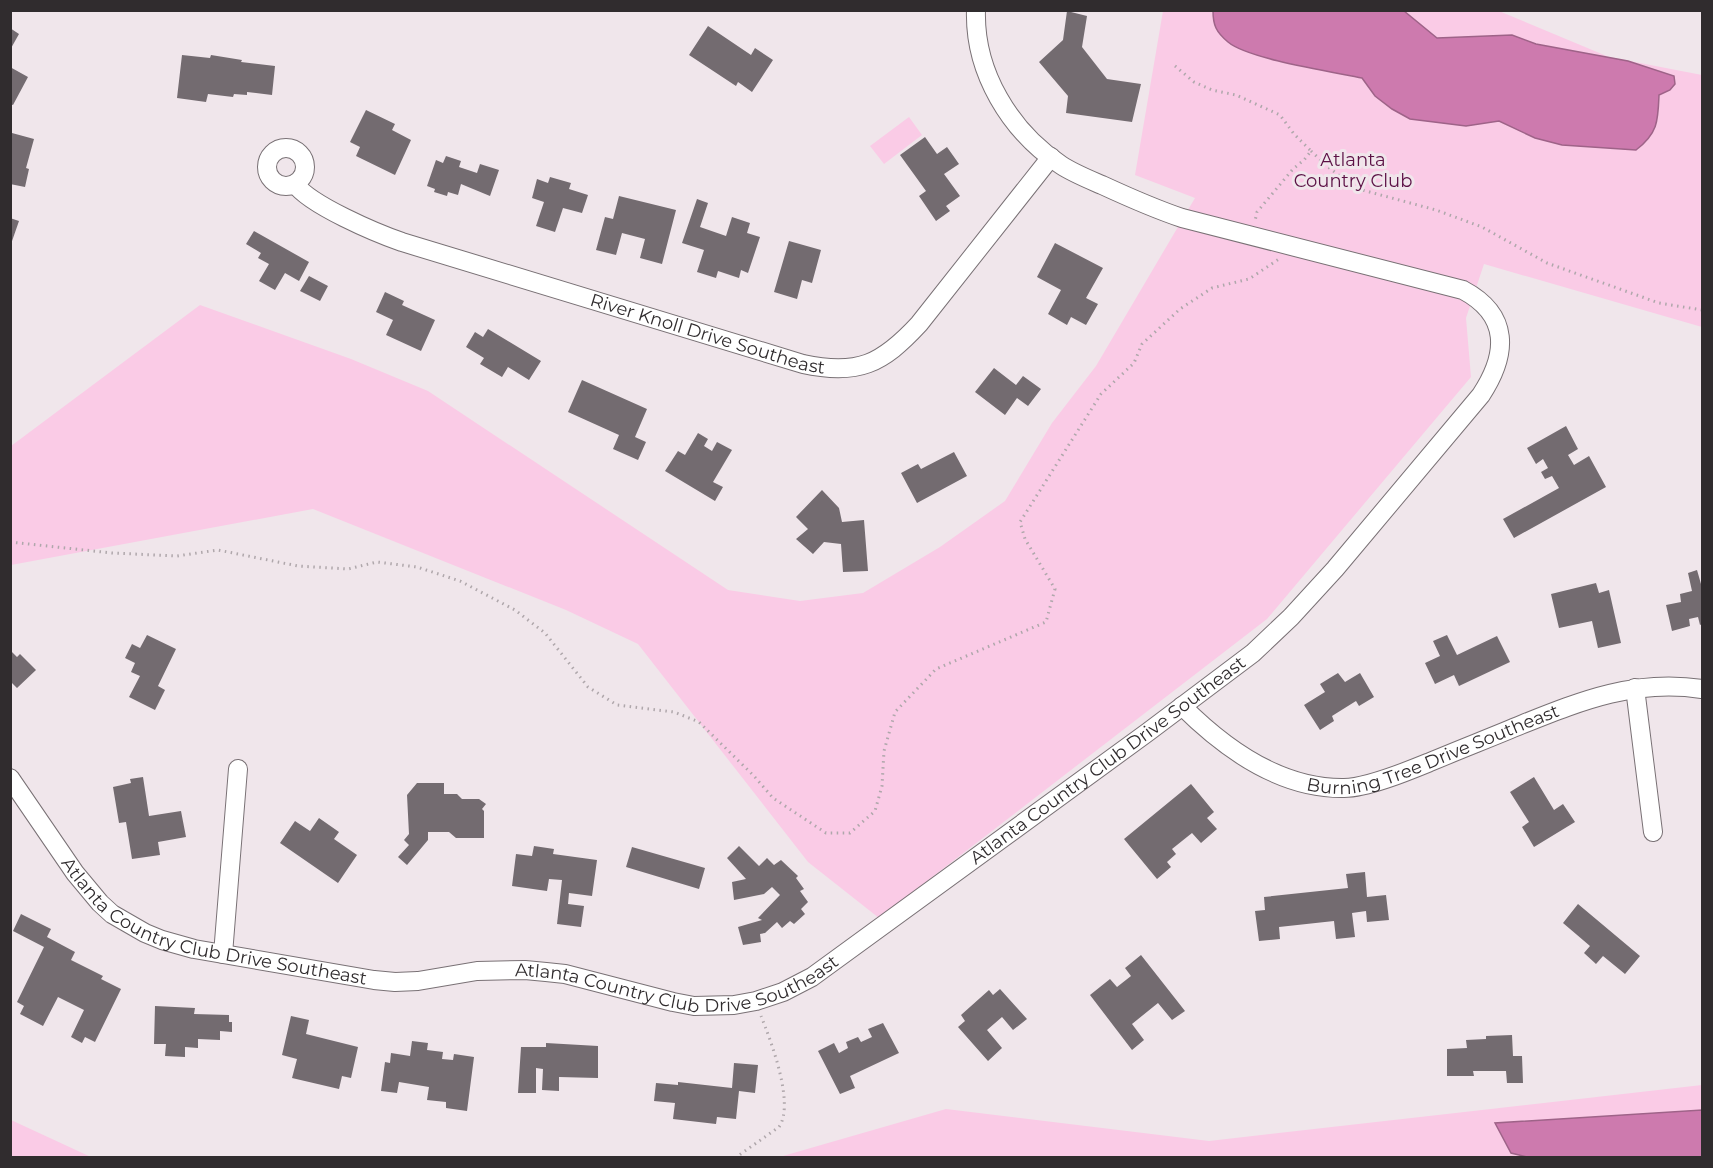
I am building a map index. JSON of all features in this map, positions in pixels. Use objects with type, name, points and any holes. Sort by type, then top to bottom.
[{"type":"street","name":"Atlanta Country Club Drive Southeast","points":[[10,778],[75,873],[100,903],[112,914],[162,940],[194,949],[374,980],[418,981],[477,971],[525,970],[565,974],[694,1006],[734,1005],[783,992],[812,977],[1230,672],[1275,634],[1365,534],[1487,386],[1501,351],[1500,333],[1486,306],[1463,290],[1160,211],[1071,171],[1024,134],[995,92],[980,54],[976,34],[976,10]]},
{"type":"street","name":"River Knoll Drive Southeast","points":[[295,184],[306,196],[375,233],[803,364],[841,369],[857,368],[872,362],[888,354],[904,340],[1051,157]]},
{"type":"street","name":"Burning Tree Drive Southeast","points":[[1182,706],[1204,728],[1259,766],[1285,778],[1315,786],[1346,788],[1408,771],[1597,696],[1635,688],[1660,686],[1702,690]]},
{"type":"street","points":[[1635,688],[1653,832]]},
{"type":"street","points":[[223,954],[238,769]]},
{"type":"path","points":[[1174,66],[1194,82],[1212,90],[1236,95],[1280,115],[1311,151],[1355,188],[1436,210],[1482,227],[1547,263],[1659,303],[1702,310]]},
{"type":"path","points":[[1254,226],[1257,212],[1311,151]]},
{"type":"path","points":[[10,542],[112,553],[177,556],[218,550],[298,566],[348,569],[376,562],[417,567],[460,581],[515,610],[545,633],[588,687],[617,705],[674,712],[699,722],[773,798],[826,832],[850,833],[875,811],[882,786],[885,751],[895,712],[936,669],[1046,622],[1055,589],[1024,539],[1020,522],[1101,394],[1134,363],[1142,344],[1180,309],[1212,288],[1249,279],[1278,261],[1281,253]]},
{"type":"path","points":[[735,1158],[779,1127],[783,1121],[783,1096],[778,1069],[756,1001]]},
{"type":"green space","name":"Atlanta Country Club","points":[[1163,11],[1499,11],[1609,57],[1702,75],[1702,327],[1484,264],[1466,318],[1471,377],[1267,619],[879,918],[808,862],[638,644],[566,610],[313,509],[11,565],[11,446],[200,305],[351,359],[428,391],[728,590],[800,601],[863,593],[940,547],[1005,501],[1052,423],[1096,366],[1195,198],[1135,175]]},
{"type":"green space","points":[[909,117],[922,135],[884,164],[870,146]]},
{"type":"green space","points":[[1702,1085],[1702,1157],[776,1158],[946,1109],[1209,1141]]},
{"type":"green space","points":[[11,1120],[91,1157],[11,1157]]},
{"type":"shaded area","points":[[1213,11],[1404,11],[1437,38],[1512,35],[1536,44],[1628,61],[1674,76],[1675,84],[1670,90],[1659,95],[1653,132],[1636,150],[1562,145],[1535,138],[1499,121],[1466,126],[1410,119],[1375,96],[1362,78],[1292,64],[1238,48],[1228,42],[1218,31]]},
{"type":"shaded area","points":[[1702,1110],[1702,1157],[1527,1157],[1511,1153],[1495,1123]]},
{"type":"building","points":[[1067,11],[1087,16],[1082,47],[1107,79],[1141,84],[1132,122],[1066,113],[1068,96],[1039,62],[1063,40]]},
{"type":"building","points":[[708,26],[751,55],[755,48],[773,60],[752,92],[738,82],[736,86],[689,55]]},
{"type":"building","points":[[10,28],[19,34],[10,50]]},
{"type":"building","points":[[182,55],[210,58],[211,55],[242,60],[241,62],[275,66],[272,95],[247,92],[247,95],[234,94],[233,97],[208,94],[206,102],[177,98]]},
{"type":"building","points":[[10,67],[28,77],[13,105],[10,104]]},
{"type":"building","points":[[366,110],[395,124],[392,130],[411,140],[395,175],[356,156],[360,147],[350,142]]},
{"type":"building","points":[[12,133],[34,139],[26,168],[29,169],[25,187],[10,184]]},
{"type":"building","points":[[925,137],[937,154],[947,147],[959,164],[944,174],[960,196],[946,206],[950,211],[936,221],[919,196],[926,191],[900,155]]},
{"type":"building","points":[[446,156],[461,161],[459,167],[477,173],[480,164],[499,170],[490,196],[461,184],[458,195],[448,192],[447,196],[434,192],[435,189],[427,186],[436,160],[443,163]]},
{"type":"building","points":[[550,177],[571,183],[569,189],[588,195],[582,213],[563,208],[555,232],[536,226],[544,202],[532,198],[537,179],[548,183]]},
{"type":"building","points":[[619,196],[676,210],[662,264],[640,258],[645,239],[622,233],[616,255],[596,250],[605,217],[613,219]]},
{"type":"building","points":[[697,199],[708,203],[700,227],[726,236],[732,217],[750,223],[747,233],[760,237],[748,273],[741,270],[739,278],[718,271],[716,278],[697,272],[704,250],[682,243]]},
{"type":"building","points":[[10,218],[19,221],[11,244],[10,244]]},
{"type":"building","points":[[254,231],[309,262],[299,281],[285,273],[275,290],[259,281],[269,264],[258,258],[261,253],[246,244]]},
{"type":"building","points":[[789,241],[821,250],[812,283],[802,280],[797,299],[774,292]]},
{"type":"building","points":[[1055,243],[1103,268],[1086,298],[1098,304],[1086,325],[1071,317],[1067,325],[1048,314],[1061,290],[1037,277]]},
{"type":"building","points":[[309,276],[328,286],[320,301],[300,291]]},
{"type":"building","points":[[385,292],[404,301],[402,305],[435,320],[421,351],[386,335],[393,320],[376,312]]},
{"type":"building","points":[[488,329],[541,361],[529,380],[508,367],[502,377],[480,364],[484,358],[466,347],[475,332],[483,337]]},
{"type":"building","points":[[994,368],[1016,385],[1023,376],[1041,389],[1028,406],[1017,398],[1005,415],[975,392]]},
{"type":"building","points":[[582,380],[647,409],[635,437],[646,442],[638,460],[613,449],[619,435],[568,412]]},
{"type":"building","points":[[1566,426],[1578,449],[1568,455],[1574,465],[1589,456],[1606,487],[1514,538],[1503,519],[1559,488],[1552,476],[1545,479],[1541,472],[1548,468],[1543,459],[1536,464],[1527,448]]},
{"type":"building","points":[[698,433],[708,439],[704,446],[712,451],[717,442],[732,450],[713,482],[723,487],[715,501],[665,471],[678,451],[685,455]]},
{"type":"building","points":[[954,452],[967,476],[917,503],[901,473],[918,464],[921,469]]},
{"type":"building","points":[[822,490],[839,508],[842,522],[864,520],[868,571],[843,572],[841,544],[824,542],[813,554],[796,539],[808,529],[796,517]]},
{"type":"building","points":[[1697,570],[1702,584],[1702,624],[1700,625],[1698,617],[1689,619],[1690,626],[1672,631],[1666,605],[1681,602],[1680,594],[1692,591],[1688,573]]},
{"type":"building","points":[[1596,583],[1599,593],[1609,590],[1621,643],[1598,648],[1592,621],[1559,628],[1551,594]]},
{"type":"building","points":[[147,635],[176,649],[158,686],[165,690],[155,710],[129,697],[140,676],[131,672],[135,663],[125,658],[132,644],[140,648]]},
{"type":"building","points":[[1447,635],[1457,655],[1497,636],[1510,662],[1459,686],[1454,675],[1435,684],[1425,663],[1440,656],[1433,641]]},
{"type":"building","points":[[10,650],[17,657],[20,654],[36,670],[17,688],[10,681]]},
{"type":"building","points":[[1338,673],[1345,682],[1360,673],[1374,697],[1359,706],[1356,701],[1332,716],[1334,721],[1320,730],[1304,705],[1325,692],[1320,684]]},
{"type":"building","points":[[143,777],[149,816],[181,811],[186,837],[158,842],[160,855],[132,859],[126,822],[119,823],[113,787],[131,783],[130,779]]},
{"type":"building","points":[[1534,777],[1554,810],[1563,804],[1575,822],[1534,847],[1522,827],[1529,822],[1510,792]]},
{"type":"building","points":[[417,783],[444,783],[444,794],[457,794],[462,799],[479,799],[486,804],[482,809],[484,811],[484,838],[456,838],[449,832],[428,832],[428,840],[407,865],[398,857],[409,845],[404,840],[409,834],[407,795]]},
{"type":"building","points":[[1191,784],[1214,812],[1207,818],[1217,829],[1201,843],[1192,833],[1172,849],[1176,854],[1167,862],[1171,867],[1157,879],[1124,839]]},
{"type":"building","points":[[319,818],[339,832],[334,839],[357,855],[338,883],[280,843],[295,821],[310,831]]},
{"type":"building","points":[[534,846],[554,849],[553,854],[597,860],[592,896],[569,893],[568,904],[584,906],[581,927],[557,924],[562,880],[549,879],[547,891],[512,886],[516,854],[532,856]]},
{"type":"building","points":[[739,846],[759,866],[767,858],[774,865],[781,860],[798,876],[796,878],[804,889],[800,891],[808,902],[801,909],[805,914],[794,924],[790,921],[782,928],[777,922],[765,933],[760,934],[761,942],[743,945],[738,927],[762,920],[758,918],[780,895],[772,887],[764,894],[734,900],[732,882],[746,879],[727,858]]},
{"type":"building","points":[[632,847],[705,868],[699,889],[626,867]]},
{"type":"building","points":[[1365,872],[1367,897],[1386,895],[1389,920],[1367,922],[1366,911],[1352,913],[1355,937],[1336,939],[1334,921],[1279,927],[1280,939],[1259,941],[1255,911],[1265,910],[1264,897],[1348,888],[1346,874]]},
{"type":"building","points":[[1578,904],[1640,956],[1625,974],[1603,956],[1596,964],[1584,953],[1590,946],[1563,923]]},
{"type":"building","points":[[21,914],[51,929],[47,937],[75,952],[71,960],[103,976],[101,979],[121,989],[95,1042],[85,1037],[82,1043],[71,1037],[84,1010],[58,997],[43,1026],[20,1014],[24,1006],[17,1002],[44,947],[13,931]]},
{"type":"building","points":[[1141,955],[1185,1011],[1172,1020],[1158,1003],[1132,1024],[1144,1040],[1132,1050],[1090,995],[1110,979],[1117,987],[1131,976],[1125,968]]},
{"type":"building","points":[[1000,989],[1027,1019],[1013,1030],[1002,1017],[987,1030],[1002,1048],[988,1061],[958,1027],[965,1021],[961,1015],[989,990],[993,995]]},
{"type":"building","points":[[155,1006],[195,1008],[194,1014],[229,1015],[232,1032],[220,1031],[220,1040],[198,1039],[198,1048],[185,1047],[185,1057],[165,1056],[166,1044],[154,1044]]},
{"type":"building","points":[[291,1016],[309,1020],[306,1034],[358,1047],[351,1078],[342,1076],[339,1089],[292,1078],[297,1059],[282,1055]]},
{"type":"building","points":[[883,1023],[899,1053],[850,1076],[855,1088],[840,1094],[818,1051],[834,1043],[839,1053],[848,1048],[846,1042],[858,1037],[861,1042],[872,1037],[868,1029]]},
{"type":"building","points":[[1512,1035],[1513,1056],[1522,1056],[1523,1083],[1507,1083],[1506,1071],[1473,1071],[1474,1076],[1447,1076],[1447,1049],[1467,1048],[1466,1040],[1486,1039],[1486,1036]]},
{"type":"building","points":[[412,1041],[428,1043],[427,1050],[443,1052],[442,1059],[453,1060],[454,1054],[474,1057],[467,1111],[446,1108],[446,1102],[427,1100],[429,1087],[399,1082],[397,1093],[381,1091],[385,1062],[390,1063],[391,1053],[410,1056]]},
{"type":"building","points":[[546,1043],[598,1046],[598,1078],[559,1077],[559,1091],[542,1090],[543,1069],[536,1068],[536,1093],[518,1093],[521,1047],[546,1047]]},
{"type":"building","points":[[734,1063],[758,1065],[755,1093],[739,1091],[736,1119],[717,1117],[716,1124],[673,1119],[675,1103],[654,1101],[656,1083],[678,1085],[678,1082],[732,1088]]}]
